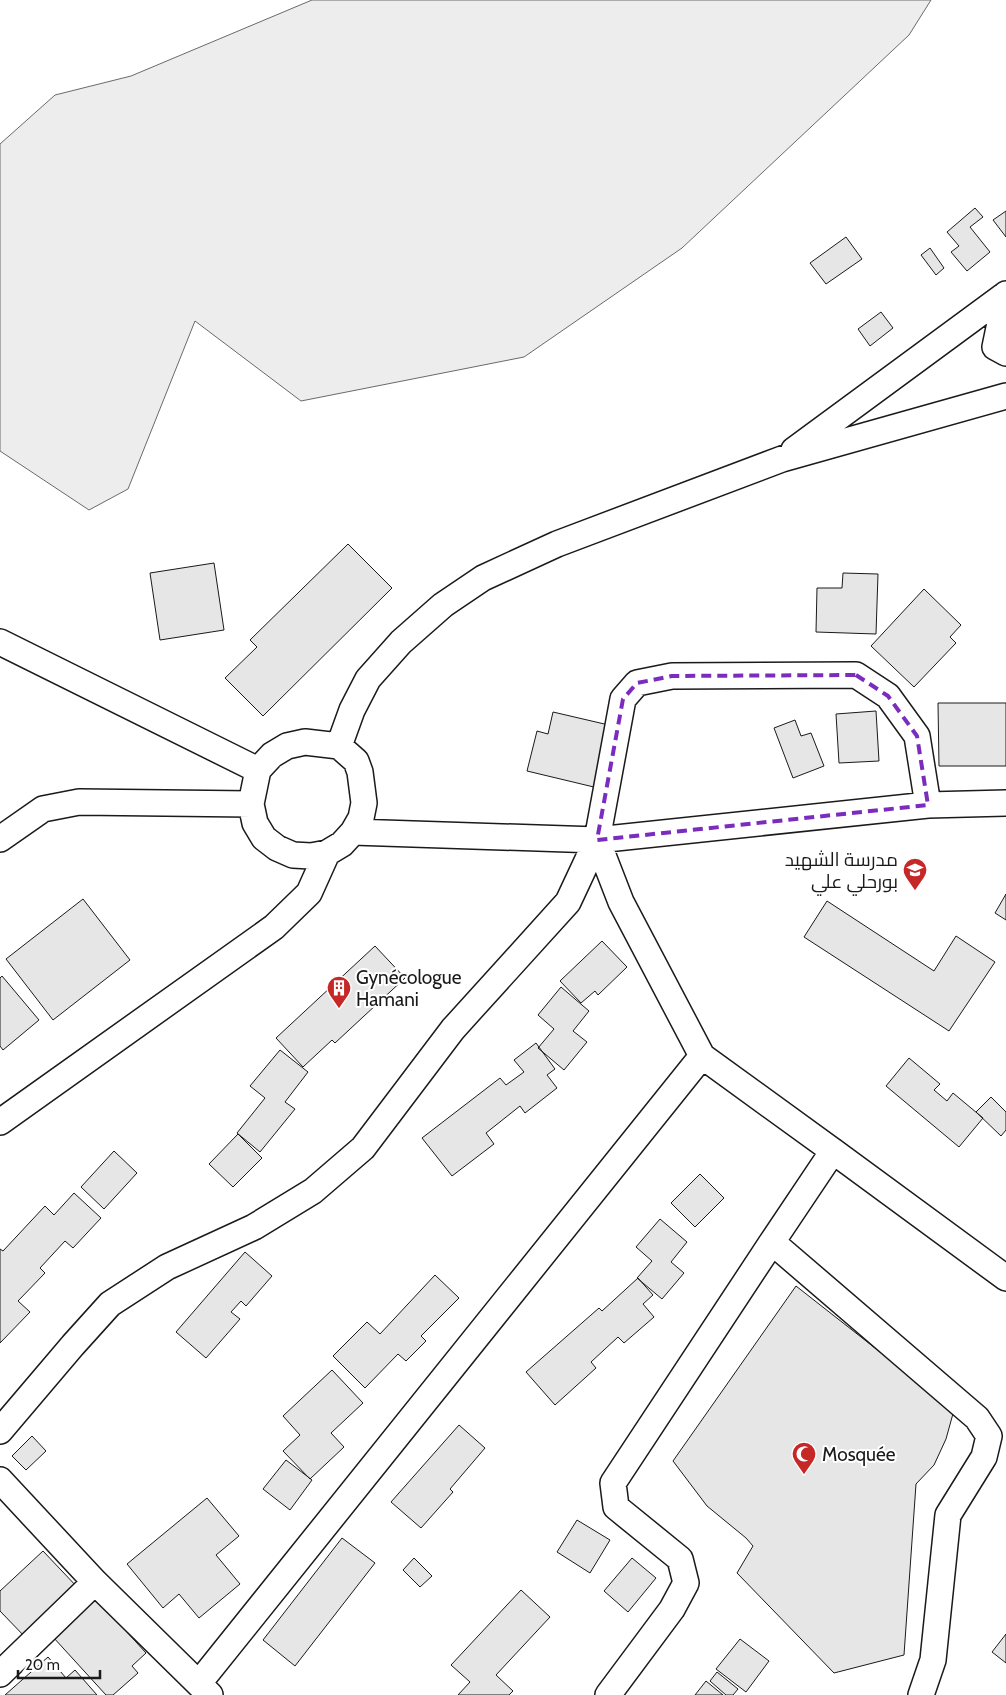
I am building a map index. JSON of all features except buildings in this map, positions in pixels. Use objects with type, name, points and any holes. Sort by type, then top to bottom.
[{"type":"street","points":[[1006,294],[995,347],[1006,353]]},
{"type":"street","points":[[782,459],[1006,294]]},
{"type":"street","points":[[339,746],[352,710],[368,679],[402,642],[443,605],[483,578],[557,544],[782,459],[1006,396]]},
{"type":"street","points":[[0,642],[258,770]]},
{"type":"street","points":[[0,1431],[72,1345],[110,1304],[167,1267],[254,1227],[313,1191],[363,1148],[453,1030],[568,902],[597,840],[623,699],[637,683],[672,676],[856,675],[888,696],[917,736],[928,805]]},
{"type":"street","points":[[305,742],[339,746],[351,755],[360,772],[364,803],[360,818],[353,832],[342,844],[327,853],[310,856],[294,855],[277,848],[264,838],[255,823],[251,804],[258,770],[272,755],[287,746],[305,742]]},
{"type":"street","points":[[0,839],[43,809],[79,802],[251,804]]},
{"type":"street","points":[[353,832],[597,840],[928,805],[1006,803]]},
{"type":"street","points":[[597,840],[621,902],[702,1056],[1006,1278]]},
{"type":"street","points":[[0,1122],[274,927],[309,893],[327,853]]},
{"type":"street","points":[[0,1480],[95,1582],[204,1689],[702,1056]]},
{"type":"street","points":[[608,1695],[672,1609],[686,1583],[680,1559],[616,1507],[613,1483],[833,1151]]},
{"type":"street","points":[[772,1242],[977,1418],[989,1436],[984,1457],[948,1516],[933,1660],[921,1695]]},
{"type":"street","points":[[0,1674],[95,1582]]},
{"type":"highlighted area","points":[[856,675],[888,696],[917,736],[928,805],[597,840],[623,699],[637,683],[672,676]]},
{"type":"shaded area","points":[[312,0],[931,0],[909,35],[682,248],[524,357],[301,401],[195,321],[128,489],[89,510],[0,451],[0,144],[55,95],[131,76]]},
{"type":"place","name":"مدرسة الشهيد بورحلي علي","points":[[915,891]]},
{"type":"place","name":"Gynécologue Hamani","points":[[339,1009]]},
{"type":"place","name":"Mosquée","points":[[804,1475]]}]
